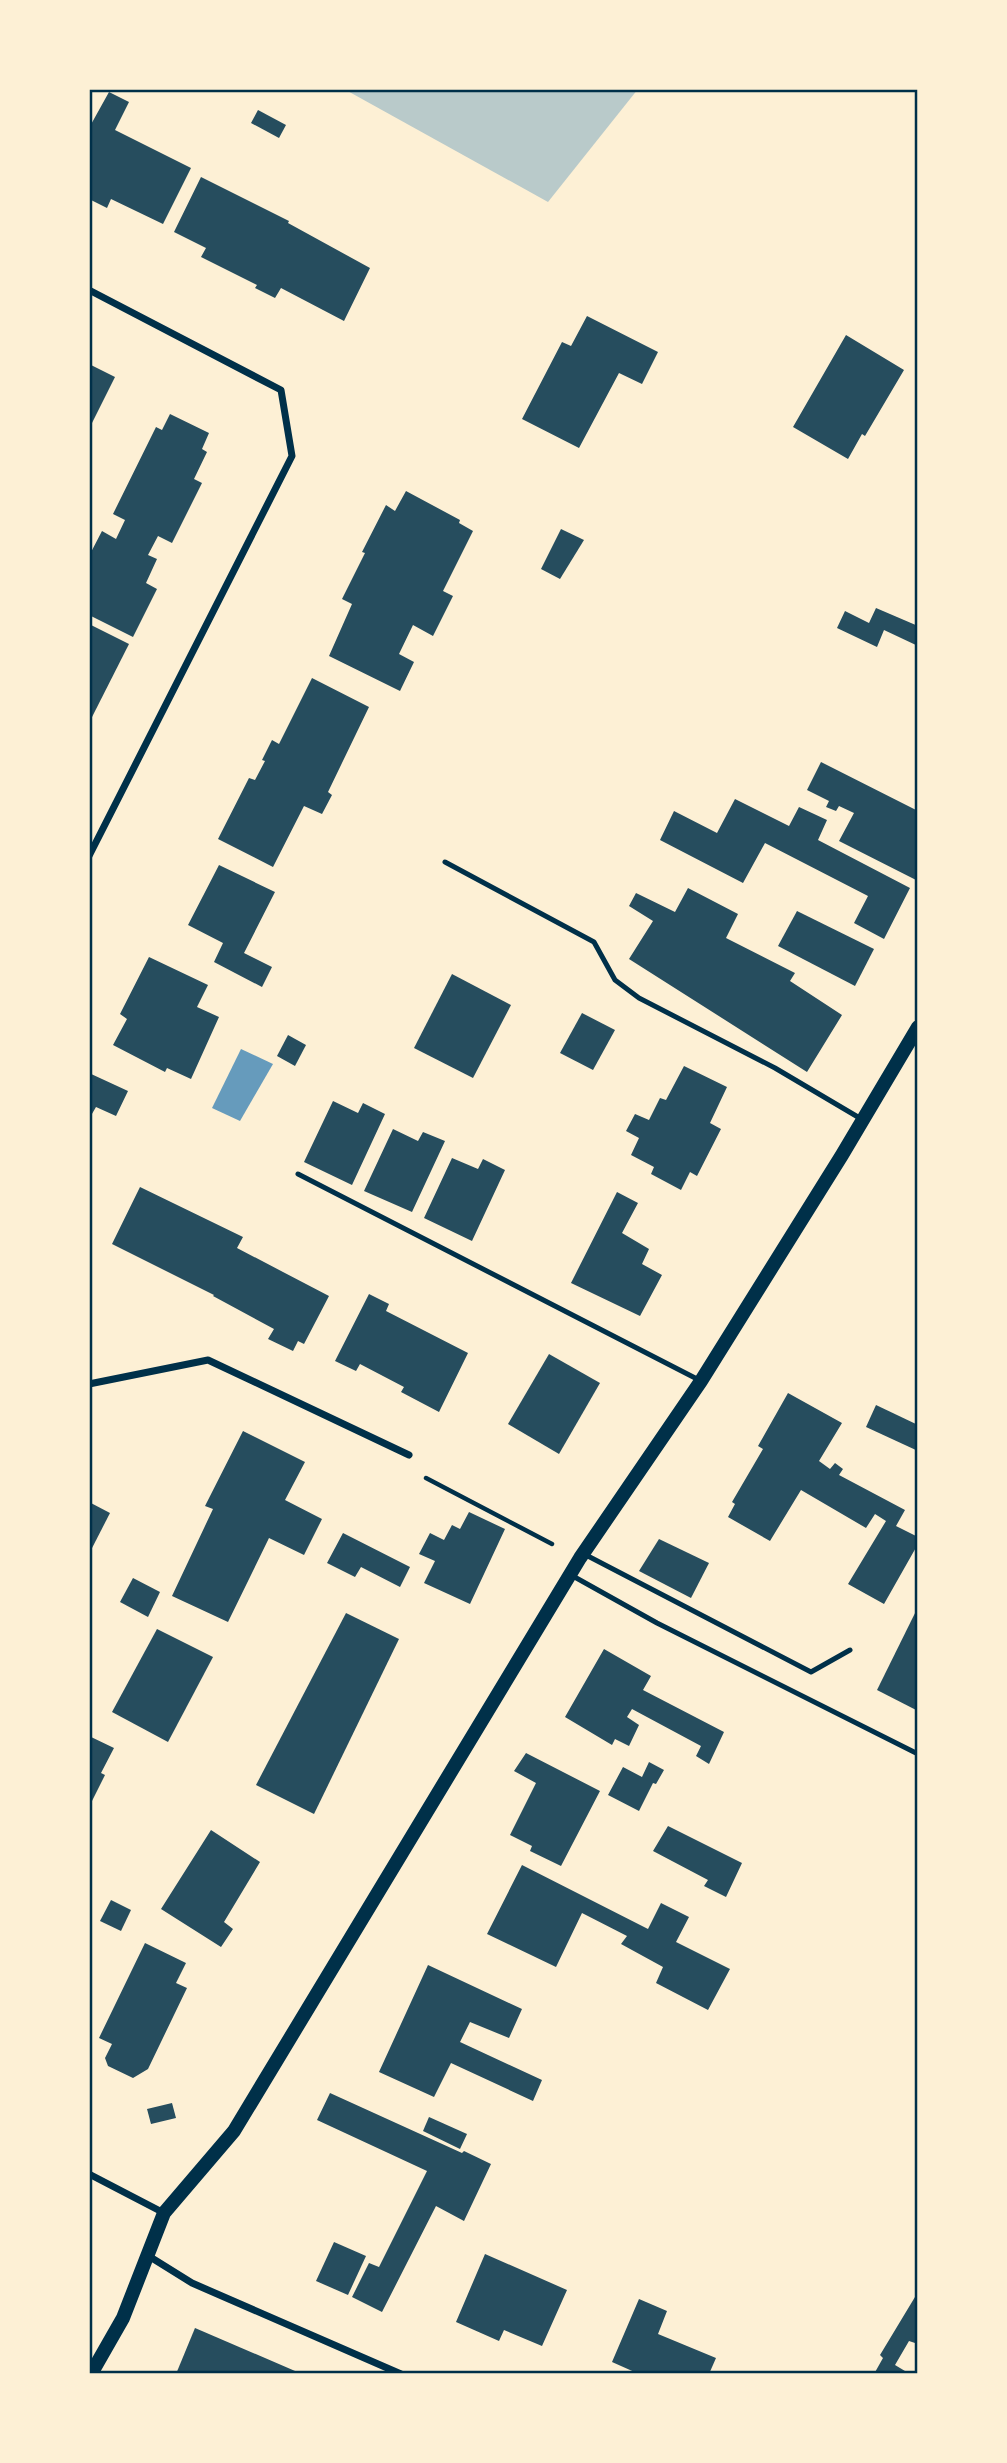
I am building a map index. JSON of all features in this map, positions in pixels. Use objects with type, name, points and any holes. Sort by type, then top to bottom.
[{"type":"main road","points":[[91,2374],[123,2318],[164,2213],[234,2131],[570,1575],[701,1381],[918,1027]]},
{"type":"street","points":[[89,290],[281,390],[292,456],[89,856]]},
{"type":"street","points":[[89,1384],[208,1360],[409,1455]]},
{"type":"street","points":[[89,2174],[164,2213]]},
{"type":"street","points":[[147,2255],[192,2283],[401,2374]]},
{"type":"lane","points":[[445,862],[594,942],[615,980],[639,998],[775,1068],[863,1120]]},
{"type":"lane","points":[[298,1174],[701,1381]]},
{"type":"lane","points":[[582,1556],[811,1672],[850,1650]]},
{"type":"lane","points":[[570,1575],[657,1623],[918,1754]]},
{"type":"path","points":[[409,1455],[424,1477],[582,1556]]},
{"type":"shaded area","points":[[344,89],[638,89],[548,202]]},
{"type":"water","points":[[241,1049],[273,1064],[240,1121],[212,1108]]},
{"type":"building","points":[[109,92],[129,102],[115,130],[191,168],[163,224],[111,199],[107,208],[89,199],[89,128]]},
{"type":"building","points":[[258,110],[286,125],[279,138],[251,123]]},
{"type":"building","points":[[201,177],[289,221],[288,223],[370,268],[344,321],[281,288],[275,298],[255,288],[257,285],[201,257],[206,248],[174,232]]},
{"type":"building","points":[[587,316],[658,352],[642,384],[619,373],[579,448],[522,419],[562,342],[571,346]]},
{"type":"building","points":[[846,335],[904,370],[865,436],[862,434],[848,459],[793,427]]},
{"type":"building","points":[[89,364],[115,377],[89,429]]},
{"type":"building","points":[[170,414],[209,433],[202,449],[207,452],[194,479],[202,483],[172,543],[158,536],[148,555],[157,559],[146,583],[157,589],[133,637],[89,615],[89,556],[102,531],[116,539],[125,520],[113,514],[156,427],[162,430]]},
{"type":"building","points":[[406,491],[460,520],[459,523],[473,531],[443,591],[453,596],[433,636],[413,625],[399,654],[414,662],[400,691],[329,656],[352,604],[342,599],[365,553],[362,552],[386,505],[395,511]]},
{"type":"building","points":[[561,529],[584,540],[560,579],[541,569]]},
{"type":"building","points":[[876,608],[918,626],[918,646],[884,630],[877,647],[837,628],[845,611],[869,623]]},
{"type":"building","points":[[89,624],[129,644],[89,723]]},
{"type":"building","points":[[312,678],[369,707],[328,792],[332,795],[322,814],[304,806],[273,867],[218,839],[249,778],[255,780],[272,740],[279,744]]},
{"type":"building","points":[[821,762],[918,811],[918,881],[839,841],[854,813],[839,806],[836,811],[826,807],[829,801],[807,790]]},
{"type":"building","points":[[735,799],[789,826],[799,807],[827,820],[818,840],[910,888],[884,939],[854,923],[868,896],[765,843],[743,883],[660,840],[674,811],[717,833]]},
{"type":"building","points":[[219,865],[275,892],[244,953],[272,967],[262,987],[214,962],[223,943],[188,925]]},
{"type":"building","points":[[688,888],[738,914],[726,938],[795,973],[790,981],[842,1015],[807,1072],[629,959],[653,921],[629,906],[636,893],[675,912]]},
{"type":"building","points":[[797,911],[874,949],[855,986],[778,946]]},
{"type":"building","points":[[149,957],[208,985],[197,1007],[219,1017],[191,1079],[167,1068],[165,1072],[113,1045],[127,1019],[120,1014]]},
{"type":"building","points":[[452,974],[511,1005],[473,1078],[414,1048]]},
{"type":"building","points":[[582,1013],[615,1030],[593,1070],[560,1053]]},
{"type":"building","points":[[288,1035],[306,1045],[295,1066],[277,1056]]},
{"type":"building","points":[[684,1066],[727,1087],[710,1123],[721,1129],[697,1176],[690,1172],[681,1190],[651,1174],[654,1167],[631,1155],[639,1138],[626,1131],[635,1114],[649,1120],[660,1098],[666,1100]]},
{"type":"building","points":[[89,1073],[128,1091],[116,1116],[96,1107],[89,1119]]},
{"type":"building","points":[[333,1101],[358,1113],[363,1103],[385,1114],[352,1185],[304,1162]]},
{"type":"building","points":[[393,1129],[418,1141],[423,1132],[445,1141],[412,1212],[364,1191]]},
{"type":"building","points":[[452,1158],[478,1169],[483,1159],[505,1170],[472,1241],[424,1218]]},
{"type":"building","points":[[140,1187],[243,1237],[237,1248],[329,1296],[304,1344],[298,1341],[293,1351],[268,1339],[274,1329],[214,1295],[112,1244]]},
{"type":"building","points":[[617,1192],[638,1203],[622,1233],[649,1249],[642,1264],[662,1275],[640,1316],[571,1283]]},
{"type":"building","points":[[369,1294],[389,1304],[386,1311],[468,1353],[439,1412],[401,1392],[404,1387],[360,1364],[356,1371],[335,1361]]},
{"type":"building","points":[[549,1354],[600,1383],[559,1454],[508,1424]]},
{"type":"building","points":[[788,1393],[842,1423],[819,1461],[830,1469],[835,1463],[843,1469],[839,1475],[905,1510],[896,1526],[918,1537],[918,1544],[884,1604],[848,1584],[886,1521],[875,1514],[866,1528],[801,1490],[770,1541],[728,1517],[735,1504],[732,1502],[763,1449],[758,1446]]},
{"type":"building","points":[[876,1405],[918,1425],[918,1451],[866,1427]]},
{"type":"building","points":[[243,1431],[305,1462],[285,1500],[322,1519],[304,1555],[269,1538],[228,1622],[172,1596],[213,1509],[205,1506]]},
{"type":"building","points":[[89,1502],[110,1513],[89,1554]]},
{"type":"building","points":[[469,1512],[505,1529],[470,1604],[424,1583],[435,1561],[419,1554],[430,1533],[444,1540],[452,1525],[460,1529]]},
{"type":"building","points":[[343,1533],[410,1567],[400,1587],[361,1567],[355,1577],[327,1563]]},
{"type":"building","points":[[659,1539],[709,1563],[691,1598],[639,1571]]},
{"type":"building","points":[[133,1578],[160,1592],[148,1617],[120,1602]]},
{"type":"building","points":[[918,1607],[918,1711],[877,1690]]},
{"type":"building","points":[[346,1613],[399,1639],[314,1814],[256,1785]]},
{"type":"building","points":[[157,1629],[213,1657],[168,1742],[112,1712]]},
{"type":"building","points":[[604,1649],[651,1676],[643,1690],[724,1732],[709,1764],[696,1756],[701,1746],[632,1709],[627,1717],[639,1725],[629,1746],[615,1739],[612,1745],[565,1717]]},
{"type":"building","points":[[89,1736],[114,1748],[101,1773],[105,1775],[89,1807]]},
{"type":"building","points":[[526,1753],[600,1791],[561,1866],[530,1851],[532,1846],[510,1835],[536,1783],[514,1771]]},
{"type":"building","points":[[649,1762],[664,1770],[656,1784],[653,1783],[639,1811],[608,1795],[623,1767],[642,1777]]},
{"type":"building","points":[[668,1826],[742,1863],[726,1897],[704,1886],[708,1880],[653,1851]]},
{"type":"building","points":[[211,1830],[260,1862],[224,1922],[233,1929],[221,1947],[161,1909]]},
{"type":"building","points":[[522,1865],[648,1929],[661,1903],[689,1917],[676,1942],[730,1969],[708,2010],[656,1983],[663,1967],[621,1944],[627,1936],[582,1913],[556,1967],[487,1934]]},
{"type":"building","points":[[111,1900],[131,1910],[121,1931],[100,1921]]},
{"type":"building","points":[[145,1943],[186,1963],[176,1983],[187,1988],[148,2069],[133,2078],[108,2066],[105,2058],[112,2044],[99,2038]]},
{"type":"building","points":[[428,1965],[522,2009],[509,2038],[470,2022],[460,2042],[542,2080],[533,2101],[451,2063],[434,2097],[379,2072]]},
{"type":"building","points":[[330,2093],[491,2164],[464,2221],[436,2206],[382,2312],[352,2297],[369,2263],[379,2267],[427,2171],[317,2120]]},
{"type":"building","points":[[172,2103],[176,2118],[151,2124],[147,2109]]},
{"type":"building","points":[[429,2117],[467,2134],[460,2149],[423,2131]]},
{"type":"building","points":[[334,2242],[366,2256],[348,2295],[316,2281]]},
{"type":"building","points":[[485,2254],[567,2290],[542,2346],[504,2330],[499,2341],[456,2322]]},
{"type":"building","points":[[918,2292],[918,2344],[909,2341],[895,2365],[910,2374],[874,2374],[883,2358],[880,2355]]},
{"type":"building","points":[[639,2299],[667,2311],[658,2334],[716,2358],[709,2374],[639,2374],[612,2362]]},
{"type":"building","points":[[195,2328],[302,2374],[176,2374]]}]
